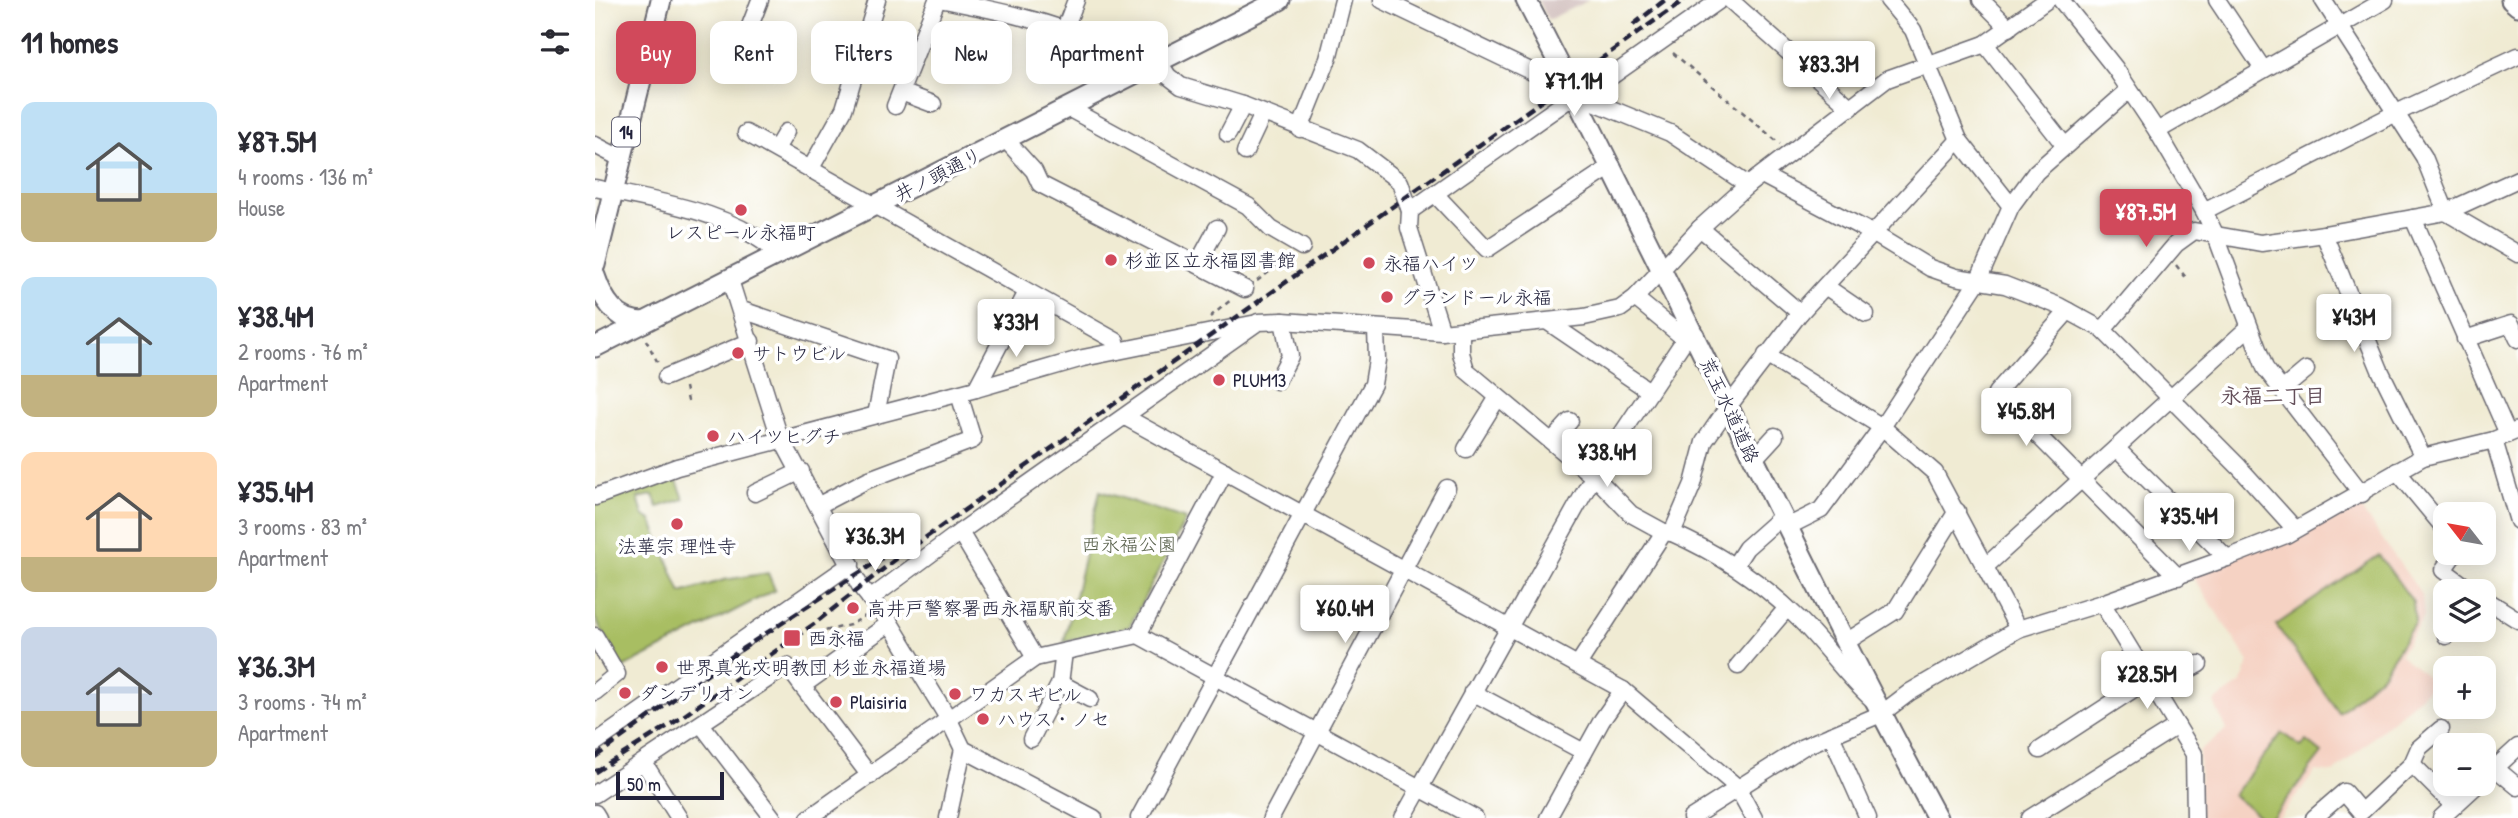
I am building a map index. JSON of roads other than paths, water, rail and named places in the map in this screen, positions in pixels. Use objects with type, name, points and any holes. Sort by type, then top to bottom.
[{"type":"main road","name":"14","points":[[595,265],[604,190],[619,158],[660,0]]},
{"type":"main road","name":"井ノ頭通り","points":[[1168,57],[1280,0]]},
{"type":"main road","name":"荒玉水道道路","points":[[1526,0],[1579,97],[1663,269],[1690,337],[1728,407],[1877,708],[1937,818]]},
{"type":"main road","points":[[2511,0],[2518,6]]},
{"type":"main road","name":"井ノ頭通り","points":[[595,348],[645,331],[730,280],[1116,84]]},
{"type":"main road","points":[[595,276],[612,310],[645,331]]},
{"type":"street","points":[[752,21],[760,0]]},
{"type":"street","points":[[811,168],[844,110],[877,0]]},
{"type":"street","points":[[933,104],[898,99],[937,0]]},
{"type":"street","points":[[944,0],[968,2],[1035,21]]},
{"type":"street","points":[[1068,21],[1076,0]]},
{"type":"street","points":[[1300,129],[1328,59],[1343,0]]},
{"type":"street","points":[[1382,0],[1547,79],[1562,69]]},
{"type":"street","points":[[1410,211],[1661,43],[1720,0]]},
{"type":"street","points":[[1730,0],[1851,108]]},
{"type":"street","points":[[1888,0],[1913,30],[1958,140],[2011,206]]},
{"type":"street","points":[[1982,0],[2008,28]]},
{"type":"street","points":[[595,497],[677,467],[783,439],[1117,351],[1258,322],[1283,321],[1442,332],[1548,322],[1620,309],[1635,298],[1700,228],[1755,180],[1887,79],[1928,62],[1985,44],[2047,0]]},
{"type":"street","points":[[2061,0],[2157,131],[2204,211],[2216,236],[2265,368],[2362,494]]},
{"type":"street","points":[[2217,0],[2263,69]]},
{"type":"street","points":[[2323,0],[2424,157],[2446,212],[2518,254]]},
{"type":"street","points":[[2157,131],[2385,0]]},
{"type":"street","points":[[1985,44],[2025,99],[2065,146]]},
{"type":"street","points":[[2204,211],[2396,113],[2518,56]]},
{"type":"street","points":[[1168,76],[1181,86],[1243,105],[1358,150],[1400,182],[1410,211],[1409,228],[1442,332]]},
{"type":"street","points":[[1735,565],[1746,548],[1784,522],[1821,510],[1882,427],[1978,281],[2011,206],[2036,172],[2129,90]]},
{"type":"street","points":[[1579,97],[1670,132],[1755,180],[1874,234],[1930,268],[2005,285],[2069,311],[2103,330],[2239,467],[2295,529]]},
{"type":"street","points":[[1228,134],[1243,105]]},
{"type":"street","points":[[1067,108],[1248,206],[1271,229],[1302,247]]},
{"type":"street","points":[[1245,152],[1263,114]]},
{"type":"street","points":[[776,149],[786,132]]},
{"type":"street","points":[[746,133],[1116,341],[1117,351]]},
{"type":"street","points":[[1006,140],[1034,171],[1040,184],[1198,262],[1245,289]]},
{"type":"street","points":[[1579,663],[1668,533],[1693,484],[1704,442],[1728,407],[1800,313],[1958,140]]},
{"type":"street","points":[[595,145],[619,158]]},
{"type":"street","points":[[1436,195],[1487,248],[1612,166]]},
{"type":"street","points":[[2103,330],[2185,235],[2194,231],[2261,243],[2324,234],[2446,212],[2518,179]]},
{"type":"street","points":[[604,190],[703,213],[756,236],[780,255]]},
{"type":"street","points":[[2413,218],[2507,434],[2518,521]]},
{"type":"street","points":[[1198,262],[1217,228]]},
{"type":"street","points":[[1700,228],[1800,313]]},
{"type":"street","points":[[2324,234],[2380,370],[2423,457]]},
{"type":"street","points":[[730,280],[742,310],[778,432],[873,604],[890,623],[949,718],[963,749],[948,818]]},
{"type":"street","points":[[1825,286],[1866,314]]},
{"type":"street","points":[[977,389],[1027,292]]},
{"type":"street","points":[[1403,818],[1593,477],[1648,390],[1690,337],[1635,298]]},
{"type":"street","points":[[742,310],[887,359],[876,415]]},
{"type":"street","points":[[2069,311],[1996,393],[2178,577]]},
{"type":"street","points":[[1277,381],[1290,356],[1283,321]]},
{"type":"street","points":[[873,604],[960,532],[1258,322]]},
{"type":"street","points":[[1548,322],[1648,390]]},
{"type":"street","points":[[2465,339],[2511,324],[2518,339]]},
{"type":"street","points":[[1986,566],[2248,328]]},
{"type":"street","points":[[1139,818],[1373,384],[1377,360],[1376,329]]},
{"type":"street","points":[[1461,330],[1461,353],[1466,370],[1552,441],[1631,514],[1735,565],[1787,608],[1877,708]]},
{"type":"street","points":[[666,377],[751,341]]},
{"type":"street","points":[[1766,355],[1882,427],[1935,473],[2018,629]]},
{"type":"street","points":[[2282,390],[2306,370]]},
{"type":"street","points":[[819,505],[867,480],[973,440],[959,394]]},
{"type":"street","points":[[1466,449],[1498,397]]},
{"type":"street","points":[[1125,417],[1510,625],[1623,690],[1737,787],[1754,818]]},
{"type":"street","points":[[1552,441],[1570,421]]},
{"type":"street","points":[[1691,818],[1803,747],[1831,735],[1910,692],[2018,629],[2102,603],[2227,558],[2295,529],[2362,494],[2423,457],[2507,434]]},
{"type":"street","points":[[1753,460],[1775,436]]},
{"type":"street","points":[[2116,448],[2227,558]]},
{"type":"street","points":[[755,493],[801,471]]},
{"type":"street","points":[[1138,635],[1225,471]]},
{"type":"street","points":[[2397,471],[2433,514]]},
{"type":"street","points":[[1271,818],[1319,733],[1447,488]]},
{"type":"street","points":[[1846,642],[1895,611],[1957,511]]},
{"type":"street","points":[[960,532],[1035,657]]},
{"type":"street","points":[[595,743],[851,564]]},
{"type":"street","points":[[2447,565],[2443,570],[2455,579]]},
{"type":"street","points":[[2102,603],[2194,754],[2195,818]]},
{"type":"street","points":[[2496,606],[2518,620]]},
{"type":"street","points":[[1738,666],[1787,608]]},
{"type":"street","points":[[802,686],[890,623]]},
{"type":"street","points":[[809,818],[1035,657],[1138,635],[1475,818]]},
{"type":"street","points":[[595,636],[617,674],[595,692]]},
{"type":"street","points":[[1031,738],[1060,683],[1063,652]]},
{"type":"street","points":[[2040,750],[2151,683],[2199,664]]},
{"type":"street","points":[[595,794],[787,666],[870,776]]},
{"type":"street","points":[[1060,683],[1090,699]]},
{"type":"street","points":[[1548,818],[1584,752],[1623,690]]},
{"type":"street","points":[[1472,692],[1584,752]]},
{"type":"street","points":[[701,724],[772,818]]},
{"type":"street","points":[[2030,818],[2177,726]]},
{"type":"street","points":[[2315,818],[2344,792],[2361,812],[2412,764],[2419,748],[2441,729]]},
{"type":"street","points":[[1831,735],[1868,818]]},
{"type":"street","points":[[2496,767],[2518,747]]},
{"type":"street","points":[[963,749],[1094,818]]},
{"type":"street","points":[[644,763],[679,818]]},
{"type":"street","points":[[2412,764],[2454,806]]},
{"type":"street","points":[[2496,777],[2518,787]]},
{"type":"street","points":[[2441,818],[2465,796]]},
{"type":"street","points":[[595,813],[599,818]]},
{"type":"railway","points":[[1633,25],[1665,0]]},
{"type":"railway","points":[[595,772],[679,719],[814,624],[901,555],[1684,0]]},
{"type":"railway","points":[[595,757],[742,649],[882,558]]},
{"type":"place","name":"レスピール永福町","points":[[741,210]]},
{"type":"place","name":"杉並区立永福図書館","points":[[1111,260]]},
{"type":"place","name":"永福ハイツ","points":[[1369,263]]},
{"type":"place","name":"グランドール永福","points":[[1387,297]]},
{"type":"place","name":"サトウビル","points":[[738,353]]},
{"type":"place","name":"PLUM13","points":[[1219,380]]},
{"type":"place","name":"ハイツヒグチ","points":[[713,436]]},
{"type":"place","name":"法華宗 理性寺","points":[[677,524]]},
{"type":"place","name":"高井戸警察署西永福駅前交番","points":[[853,608]]},
{"type":"place","name":"西永福","points":[[792,638]]},
{"type":"place","name":"世界真光文明教団 杉並永福道場","points":[[662,667]]},
{"type":"place","name":"ダンデリオン","points":[[625,693]]},
{"type":"place","name":"ワカスギビル","points":[[955,694]]},
{"type":"place","name":"Plaisiria","points":[[836,702]]},
{"type":"place","name":"ハウス・ノセ","points":[[983,719]]},
{"type":"district","name":"永福二丁目","points":[[2273,395]]},
{"type":"park label","name":"西永福公園","points":[[1129,544]]}]
